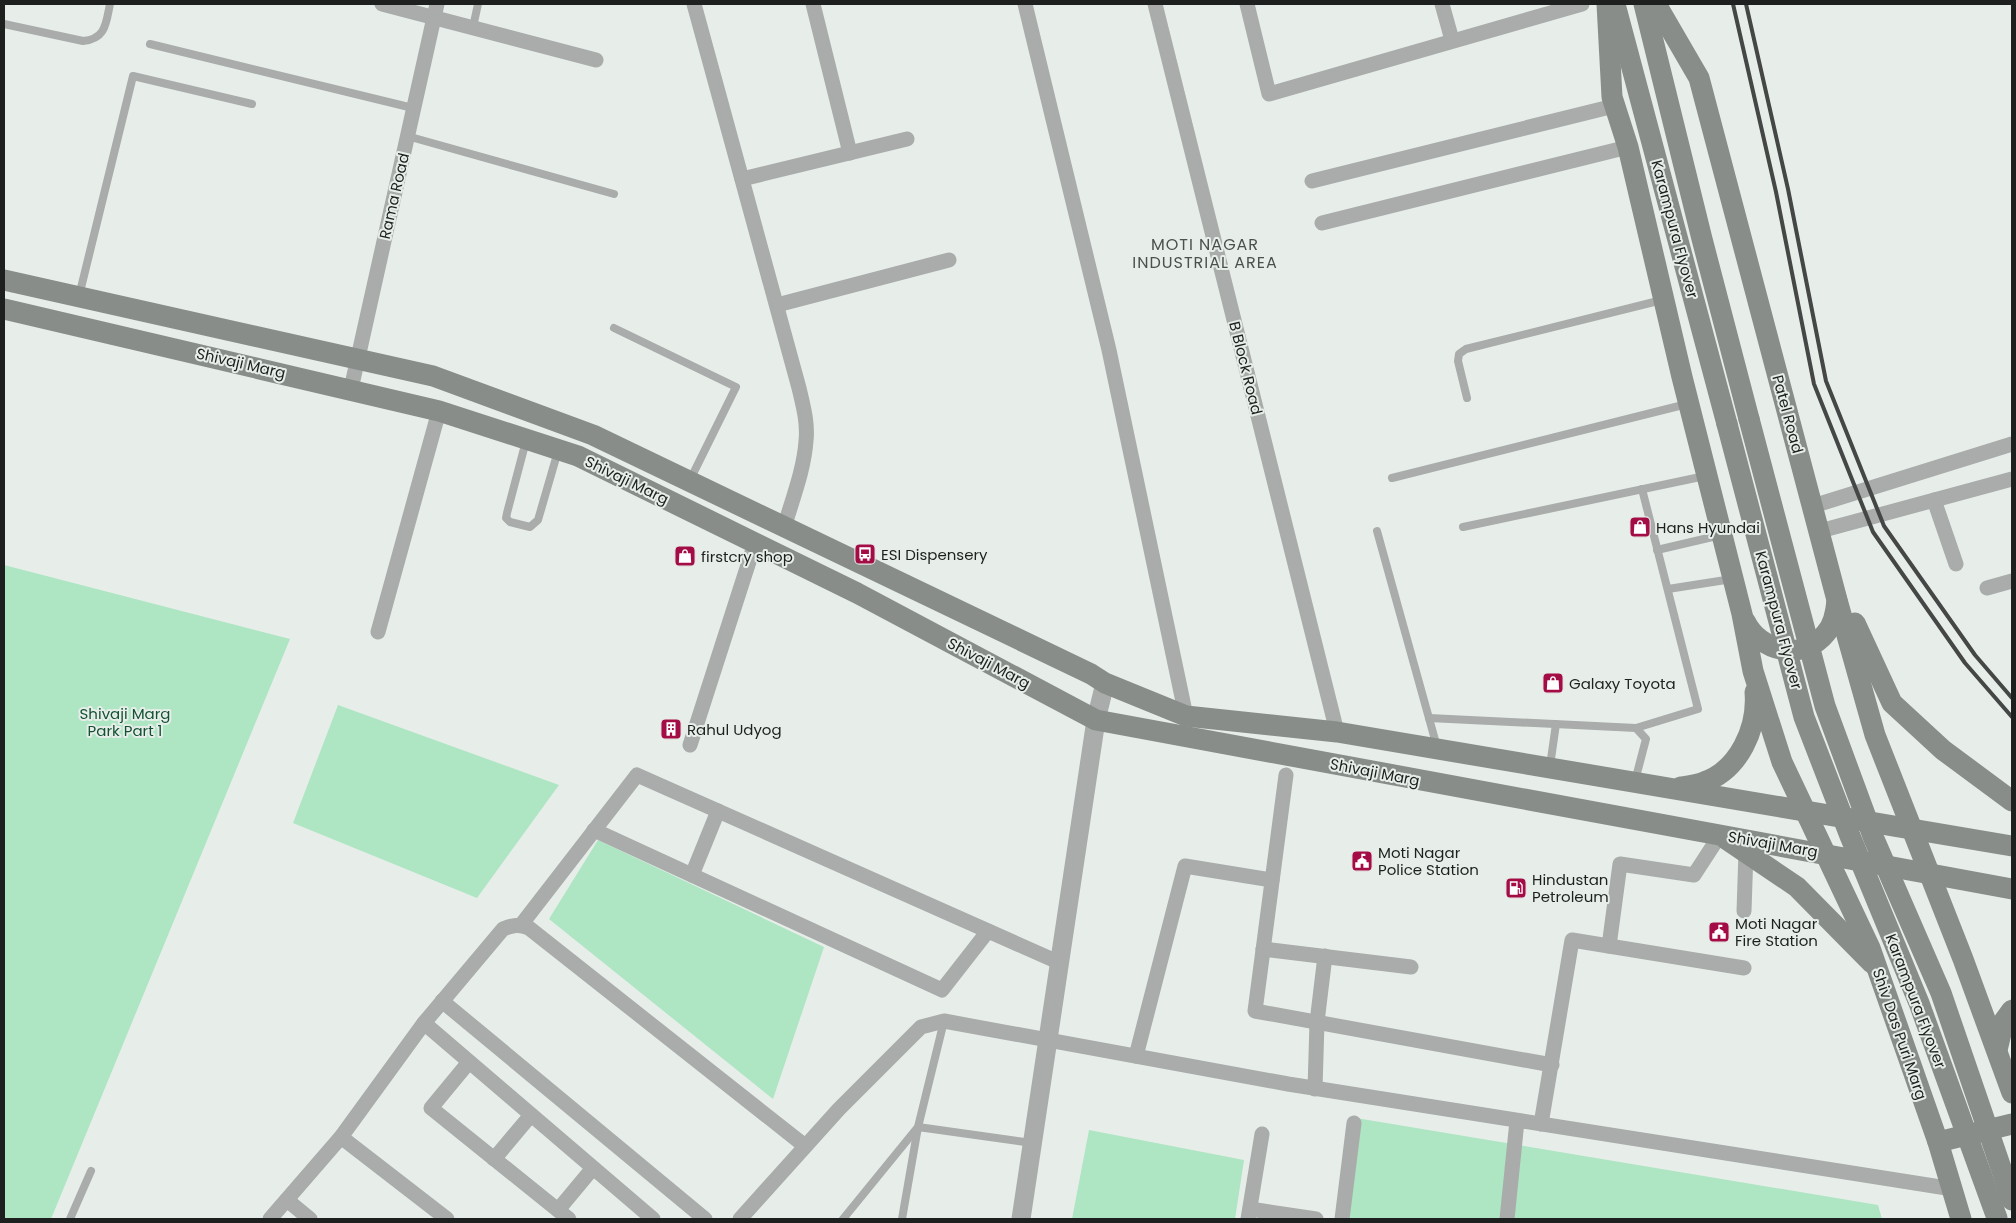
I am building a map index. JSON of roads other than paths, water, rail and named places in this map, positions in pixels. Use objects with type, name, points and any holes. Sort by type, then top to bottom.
[{"type":"main road","points":[[1607,4],[1614,106],[1628,147],[1689,404],[1742,614],[1756,696],[1754,716],[1743,748],[1721,772],[1705,782],[1673,789]]},
{"type":"main road","name":"Karampura Flyover","points":[[1615,4],[1804,717],[1850,836],[1919,1003],[1997,1219]]},
{"type":"main road","name":"Karampura Flyover","points":[[1644,4],[1702,239],[1825,706],[1874,840],[1941,993],[2012,1200]]},
{"type":"main road","name":"Patel Road","points":[[1656,4],[1699,78],[1875,735],[1929,872]]},
{"type":"main road","name":"Shivaji Marg","points":[[4,280],[433,376],[593,435],[1091,674],[1105,683],[1186,716],[1337,732],[2012,846]]},
{"type":"main road","name":"Shivaji Marg","points":[[4,309],[439,411],[578,456],[857,593],[1096,720],[1929,872],[2012,889]]},
{"type":"main road","points":[[1832,575],[1892,703],[1943,750],[2012,801]]},
{"type":"main road","points":[[1742,614],[1749,630],[1762,643],[1779,650],[1796,650],[1813,645],[1826,633],[1835,618],[1838,600]]},
{"type":"main road","points":[[1753,671],[1782,762],[1806,812]]},
{"type":"main road","name":"Shiv Das Puri Marg","points":[[1806,812],[1878,968],[1938,1142],[1962,1219]]},
{"type":"main road","points":[[1720,835],[1796,887],[1878,968]]},
{"type":"main road","points":[[1929,872],[2012,1092]]},
{"type":"main road","points":[[1997,1050],[2004,1021],[2012,1010]]},
{"type":"main road","points":[[1938,1142],[2012,1124]]},
{"type":"street","points":[[382,4],[436,10],[473,27],[596,60]]},
{"type":"street","points":[[694,4],[777,305],[799,388],[806,425],[804,458],[784,528]]},
{"type":"street","points":[[813,4],[850,153]]},
{"type":"street","points":[[1025,4],[1110,350],[1186,716]]},
{"type":"street","name":"B Block Road","points":[[1155,4],[1337,732]]},
{"type":"street","points":[[1247,4],[1269,94],[1582,4]]},
{"type":"street","points":[[1442,4],[1452,40]]},
{"type":"street","name":"Rama Road","points":[[350,389],[436,10]]},
{"type":"street","points":[[1312,181],[1614,106]]},
{"type":"street","points":[[742,179],[907,139]]},
{"type":"street","points":[[1322,223],[1628,147]]},
{"type":"street","points":[[777,305],[949,260]]},
{"type":"street","points":[[378,632],[439,411]]},
{"type":"street","points":[[1813,506],[2012,444]]},
{"type":"street","points":[[1820,531],[2012,479]]},
{"type":"street","points":[[1934,500],[1956,564]]},
{"type":"street","points":[[690,745],[755,543]]},
{"type":"street","points":[[1987,588],[2012,581]]},
{"type":"street","points":[[1021,1219],[1058,962],[1096,720],[1105,683]]},
{"type":"street","points":[[521,925],[637,775],[1058,962]]},
{"type":"street","points":[[1286,775],[1255,1011],[1552,1065]]},
{"type":"street","points":[[692,875],[718,811]]},
{"type":"street","points":[[594,830],[942,990],[988,931]]},
{"type":"street","points":[[1609,946],[1620,864],[1694,875],[1720,835]]},
{"type":"street","points":[[1744,911],[1746,852]]},
{"type":"street","points":[[1136,1056],[1185,866],[1272,880]]},
{"type":"street","points":[[270,1219],[341,1137],[442,1001],[503,929],[512,925],[521,925],[529,928],[805,1146]]},
{"type":"street","points":[[1541,1124],[1572,940],[1744,968]]},
{"type":"street","points":[[1264,949],[1410,967]]},
{"type":"street","points":[[1315,1089],[1317,1022],[1325,956]]},
{"type":"street","points":[[442,1001],[705,1219]]},
{"type":"street","points":[[740,1219],[805,1146],[921,1027],[932,1022],[944,1020],[1315,1089],[1953,1189]]},
{"type":"street","points":[[424,1023],[653,1219]]},
{"type":"street","points":[[469,1062],[431,1108],[563,1215],[593,1168]]},
{"type":"street","points":[[494,1159],[531,1115]]},
{"type":"street","points":[[1507,1219],[1517,1121]]},
{"type":"street","points":[[1342,1219],[1354,1122]]},
{"type":"street","points":[[1262,1134],[1249,1214],[1316,1219]]},
{"type":"street","points":[[341,1137],[437,1216]]},
{"type":"street","points":[[287,1200],[310,1219]]},
{"type":"lane","points":[[4,24],[83,40],[94,40],[101,34],[105,26],[110,4]]},
{"type":"lane","points":[[473,27],[478,4]]},
{"type":"lane","points":[[150,44],[414,108]]},
{"type":"lane","points":[[79,297],[133,76],[252,104]]},
{"type":"lane","points":[[407,136],[614,194]]},
{"type":"lane","points":[[1467,398],[1458,361],[1459,354],[1466,349],[1664,299]]},
{"type":"lane","points":[[614,328],[736,387],[690,482]]},
{"type":"lane","points":[[1392,478],[1689,404]]},
{"type":"lane","points":[[527,439],[506,513],[506,518],[510,522],[530,527],[538,520],[558,449]]},
{"type":"lane","points":[[1463,527],[1707,476]]},
{"type":"lane","points":[[1429,718],[1636,728],[1698,709],[1642,489]]},
{"type":"lane","points":[[1376,531],[1437,749]]},
{"type":"lane","points":[[1658,550],[1722,535]]},
{"type":"lane","points":[[1668,590],[1733,579]]},
{"type":"lane","points":[[1550,768],[1556,724]]},
{"type":"lane","points":[[1634,783],[1646,739],[1636,728]]},
{"type":"lane","points":[[902,1219],[918,1127],[944,1020]]},
{"type":"lane","points":[[918,1127],[1032,1143]]},
{"type":"lane","points":[[847,1218],[918,1127]]},
{"type":"lane","points":[[70,1219],[91,1171]]},
{"type":"railway","points":[[1733,4],[1776,192],[1814,384],[1873,532],[1965,663],[2012,717]]},
{"type":"railway","points":[[1746,4],[1788,189],[1826,381],[1884,526],[1975,655],[2012,698]]},
{"type":"place","name":"Hans Hyundai","points":[[1640,527]]},
{"type":"place","name":"ESI Dispensery","points":[[865,554]]},
{"type":"place","name":"firstcry shop","points":[[685,556]]},
{"type":"place","name":"Galaxy Toyota","points":[[1553,683]]},
{"type":"place","name":"Rahul Udyog","points":[[671,729]]},
{"type":"place","name":"Moti Nagar Police Station","points":[[1362,861]]},
{"type":"place","name":"Hindustan Petroleum","points":[[1516,888]]},
{"type":"place","name":"Moti Nagar Fire Station","points":[[1719,932]]},
{"type":"district","name":"MOTI NAGAR INDUSTRIAL AREA","points":[[1205,253]]},
{"type":"park label","name":"Shivaji Marg Park Part 1","points":[[125,722]]}]
